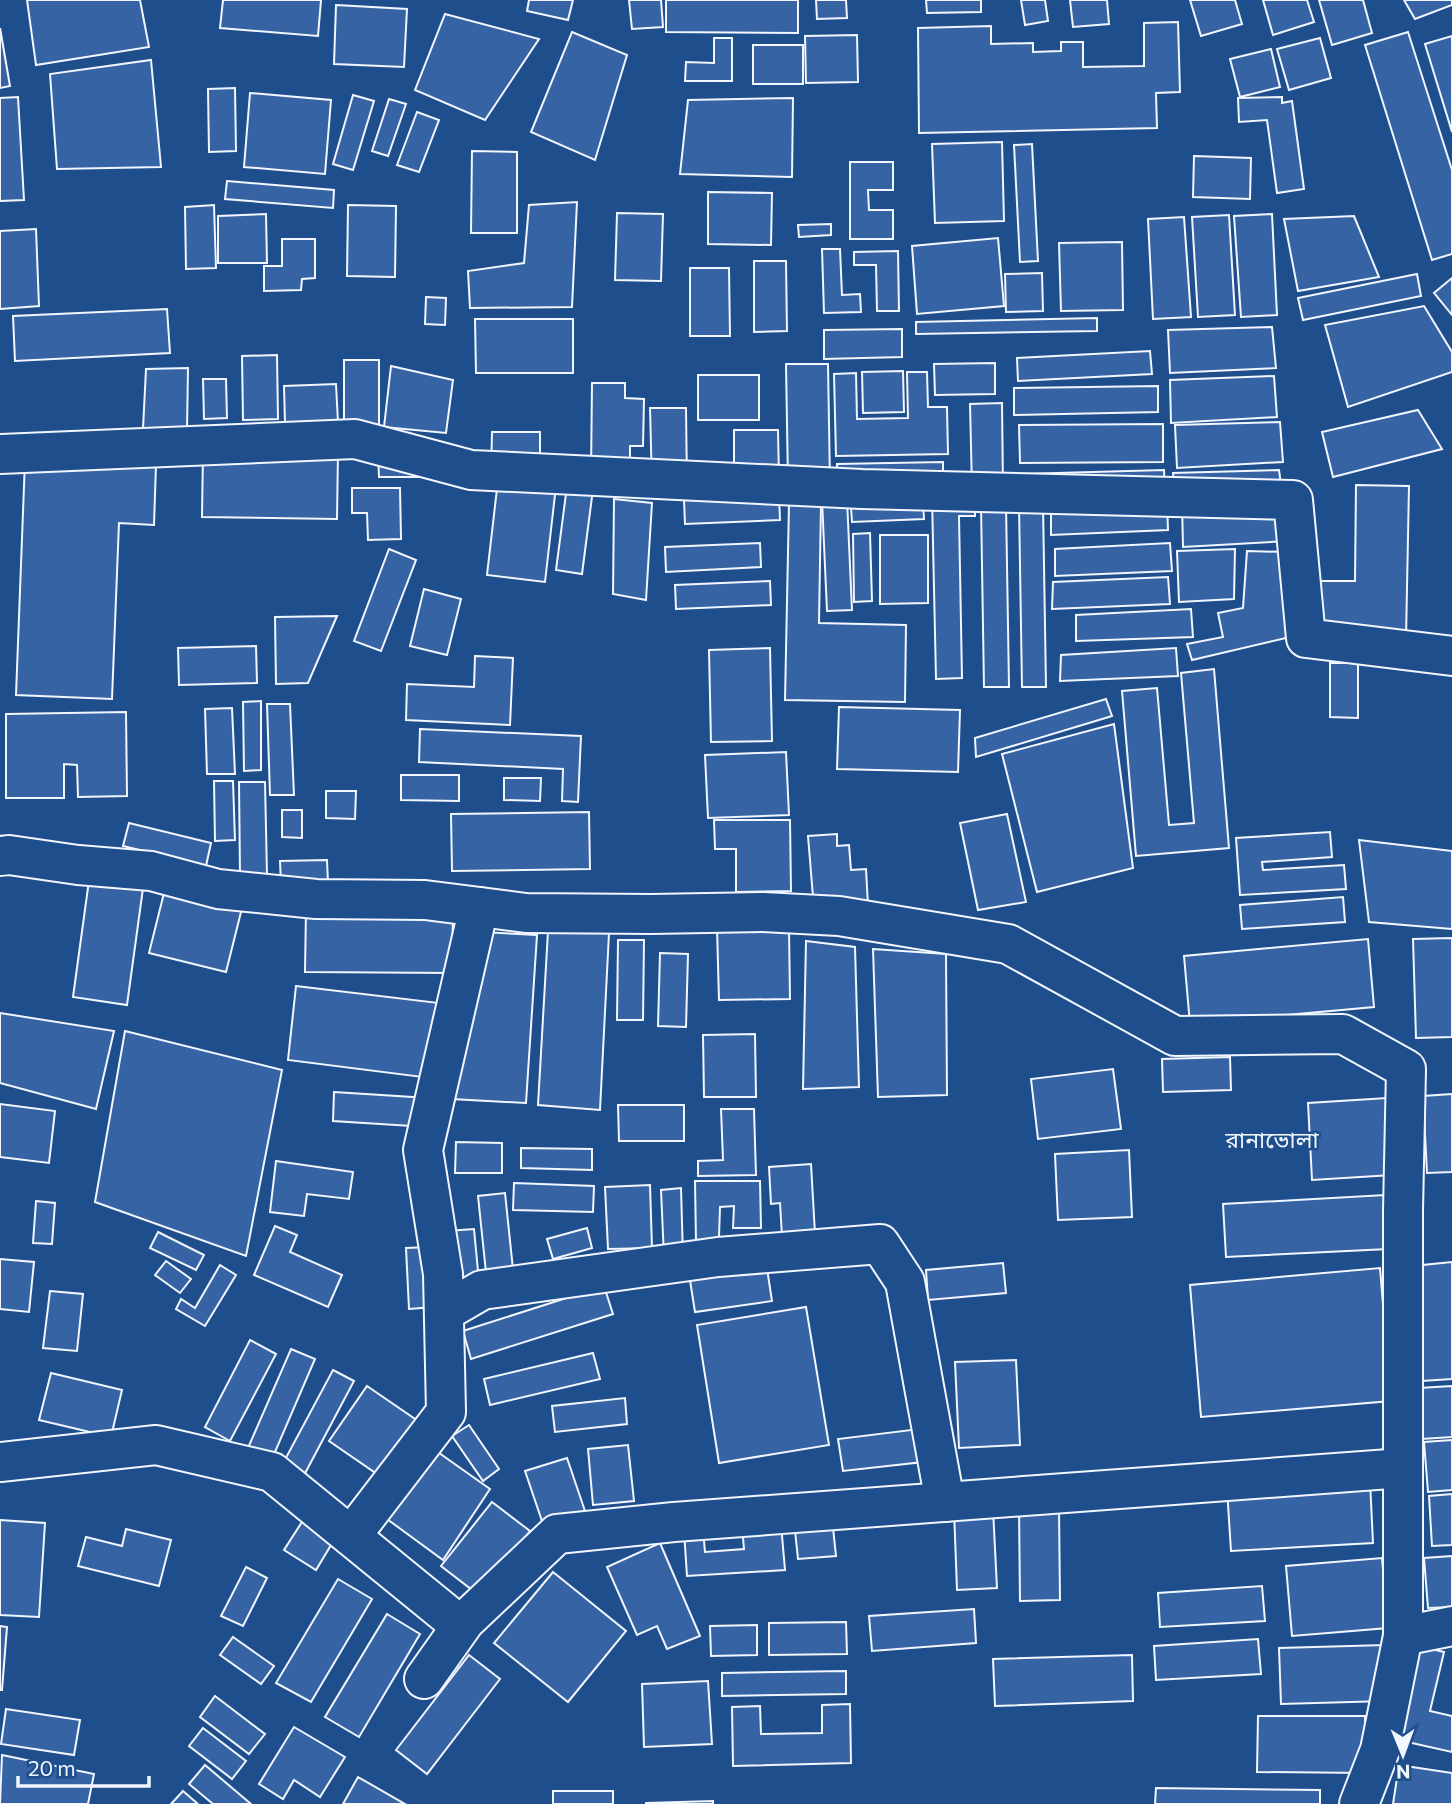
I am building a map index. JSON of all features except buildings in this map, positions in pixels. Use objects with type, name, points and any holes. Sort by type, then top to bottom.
[{"type":"street","points":[[0,454],[355,439],[471,470],[862,489],[1293,500],[1306,638],[1452,656]]},
{"type":"street","points":[[0,856],[151,871],[218,889],[316,899],[425,900],[526,914],[763,912],[839,916],[1008,943],[1175,1036],[1343,1034],[1406,1069],[1403,1211],[1403,1636],[1380,1750],[1359,1804]]},
{"type":"street","points":[[351,1536],[446,1412],[443,1274],[423,1150],[479,907]]},
{"type":"street","points":[[444,1312],[482,1290],[718,1257],[880,1244],[905,1282],[945,1502]]},
{"type":"street","points":[[0,1462],[156,1445],[272,1472],[461,1626]]},
{"type":"street","points":[[424,1679],[461,1626],[557,1534],[674,1522],[1403,1468]]},
{"type":"street","points":[[1403,1636],[1452,1626]]},
{"type":"district","name":"রানাভোলা","points":[[1272,1139]]}]
